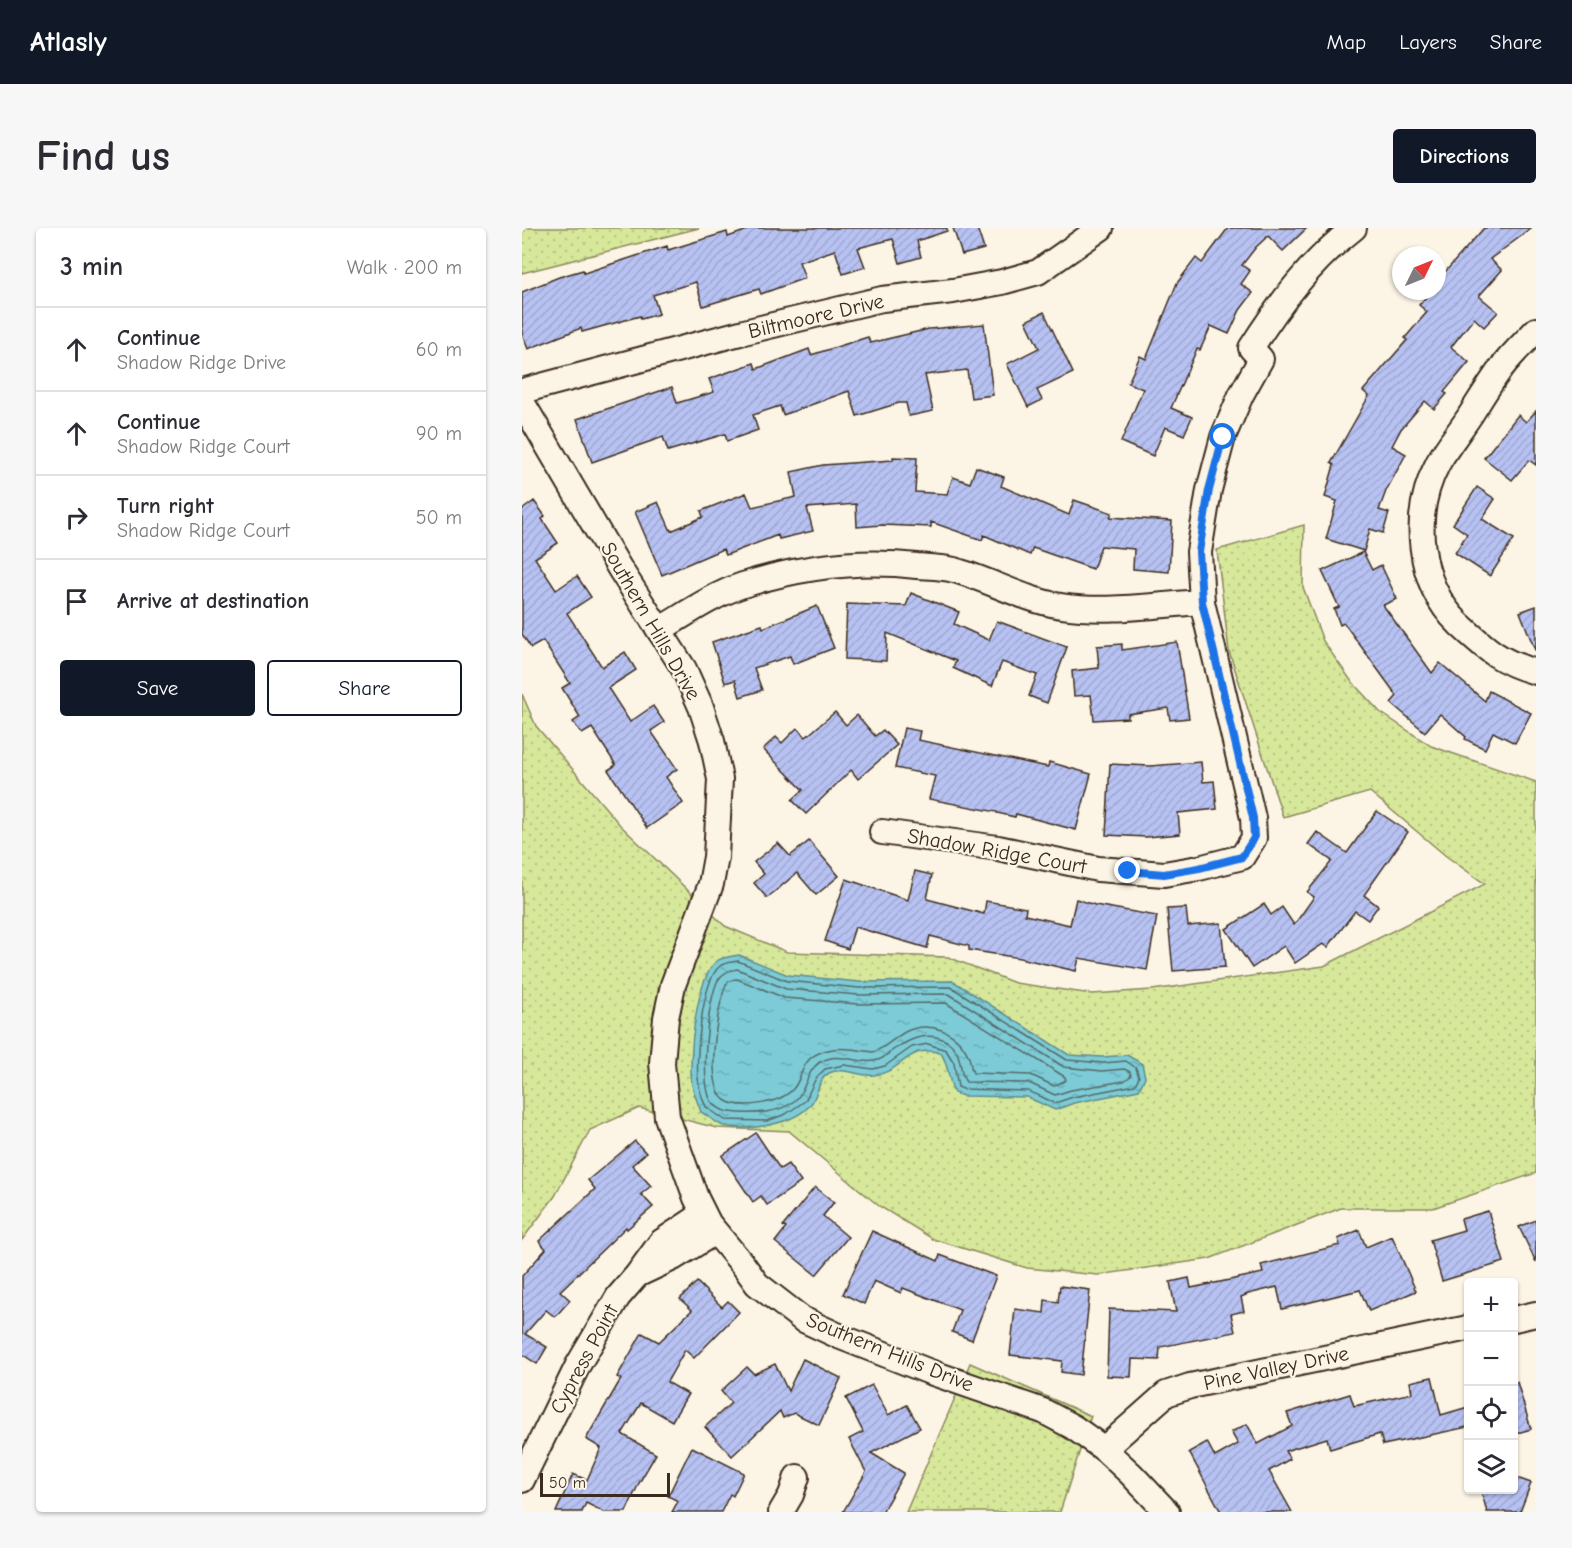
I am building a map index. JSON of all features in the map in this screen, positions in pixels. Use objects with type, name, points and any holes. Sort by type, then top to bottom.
[{"type":"street","name":"Biltmoore Drive","points":[[522,391],[744,332],[882,299],[953,291],[1002,282],[1038,272],[1101,228]]},
{"type":"street","name":"Shadow Ridge Court","points":[[882,832],[998,848],[1098,869],[1146,873],[1164,874],[1242,857],[1254,838],[1253,818],[1202,602],[1199,552],[1209,490],[1223,437],[1241,395],[1261,359],[1251,348],[1291,290],[1314,264],[1354,228]]},
{"type":"street","points":[[1536,330],[1503,366],[1438,464],[1424,502],[1422,545],[1429,576],[1446,611],[1486,649],[1505,661],[1536,672]]},
{"type":"street","name":"Southern Hills Drive","points":[[522,402],[684,669],[701,707],[720,779],[716,857],[711,884],[673,985],[666,1018],[662,1064],[666,1116],[709,1223],[757,1284],[802,1319],[930,1372],[1043,1411],[1073,1427],[1104,1449],[1167,1512]]},
{"type":"street","points":[[659,630],[706,602],[742,586],[791,573],[844,563],[884,562],[951,569],[1038,601],[1061,606],[1098,609],[1202,602]]},
{"type":"street","name":"Cypress Point","points":[[522,1480],[578,1365],[618,1297],[661,1242],[709,1223]]},
{"type":"street","points":[[1518,1318],[1536,1315]]},
{"type":"street","name":"Pine Valley Drive","points":[[1104,1449],[1166,1394],[1190,1386],[1464,1329]]},
{"type":"street","points":[[781,1512],[797,1477]]},
{"type":"green space","points":[[522,228],[699,228],[522,273]]},
{"type":"green space","points":[[1304,525],[1303,587],[1323,641],[1352,682],[1380,712],[1431,746],[1536,782],[1536,1173],[1433,1208],[1341,1208],[1209,1259],[1098,1275],[1027,1268],[933,1239],[879,1206],[789,1131],[717,1128],[639,1108],[590,1130],[555,1196],[522,1240],[522,694],[536,726],[620,825],[725,926],[787,952],[948,957],[1015,983],[1092,994],[1152,990],[1324,966],[1485,884],[1446,856],[1370,792],[1283,817],[1229,651],[1217,550]]},
{"type":"green space","points":[[970,1363],[1091,1416],[1060,1512],[906,1512]]},
{"type":"water","points":[[739,955],[788,975],[859,982],[953,981],[1069,1055],[1103,1057],[1127,1055],[1142,1064],[1145,1077],[1139,1090],[1074,1103],[1055,1110],[1027,1097],[963,1096],[954,1093],[941,1053],[920,1052],[884,1073],[868,1075],[835,1071],[829,1073],[820,1083],[811,1104],[783,1122],[746,1128],[724,1126],[701,1112],[692,1085],[691,1057],[699,1001],[710,970],[717,961]]},
{"type":"building","points":[[753,228],[947,228],[947,231],[917,241],[921,257],[900,263],[893,239],[858,248],[865,267],[843,274],[835,250],[799,262],[805,278],[761,294],[759,289],[703,306],[696,282],[653,295],[659,314],[641,319],[640,316],[582,332],[581,328],[528,349],[522,333],[522,292],[559,277],[583,270],[584,273],[667,246],[668,250],[727,232],[728,237]]},
{"type":"building","points":[[953,228],[977,228],[984,249],[962,255]]},
{"type":"building","points":[[1228,228],[1307,228],[1283,251],[1268,236],[1242,265],[1250,271],[1241,284],[1253,293],[1240,310],[1229,334],[1211,326],[1200,350],[1197,349],[1171,408],[1192,417],[1184,435],[1165,427],[1153,456],[1121,442],[1143,389],[1128,383],[1140,356],[1146,359],[1177,283],[1196,258],[1202,263]]},
{"type":"building","points":[[1484,228],[1532,228],[1490,259],[1502,270],[1479,296],[1498,312],[1484,327],[1474,318],[1451,347],[1469,362],[1444,392],[1447,394],[1434,409],[1425,401],[1401,429],[1392,446],[1406,454],[1386,491],[1379,510],[1389,513],[1383,533],[1370,529],[1364,551],[1326,539],[1337,501],[1325,497],[1334,465],[1331,463],[1369,396],[1363,391],[1407,340],[1405,338],[1427,312],[1419,305],[1423,300],[1446,300],[1446,271]]},
{"type":"building","points":[[1044,312],[1073,373],[1037,390],[1042,400],[1028,407],[1007,364],[1039,348],[1026,321]]},
{"type":"building","points":[[984,324],[993,395],[971,398],[967,370],[925,375],[933,411],[909,416],[906,403],[899,403],[857,416],[849,391],[783,415],[780,406],[753,415],[758,430],[727,441],[725,434],[668,451],[663,437],[592,462],[577,419],[672,387],[677,403],[714,392],[709,379],[754,363],[756,369],[809,349],[811,355],[868,337],[870,343],[929,329]]},
{"type":"building","points":[[1536,411],[1536,465],[1529,460],[1512,480],[1484,458],[1518,415],[1526,422]]},
{"type":"building","points":[[893,457],[917,458],[915,492],[947,494],[953,477],[970,483],[976,467],[1004,477],[1001,486],[1069,515],[1074,500],[1112,513],[1110,517],[1172,521],[1169,572],[1133,569],[1134,549],[1101,546],[1093,569],[1033,548],[1030,555],[984,535],[982,540],[931,522],[931,527],[882,525],[857,527],[856,504],[807,508],[813,531],[779,539],[778,535],[726,555],[723,549],[662,575],[635,512],[658,502],[671,531],[703,517],[701,511],[746,493],[752,507],[796,497],[791,472],[823,465],[893,460]]},
{"type":"building","points":[[1477,487],[1495,499],[1482,519],[1514,539],[1490,576],[1455,553],[1467,534],[1453,524]]},
{"type":"building","points":[[534,501],[545,516],[542,519],[558,543],[535,558],[556,590],[577,576],[591,597],[567,613],[602,667],[625,652],[636,670],[608,688],[630,722],[653,706],[664,722],[651,731],[677,769],[666,777],[683,803],[647,828],[608,770],[616,765],[592,728],[582,734],[573,722],[580,717],[562,688],[570,683],[543,641],[531,648],[522,634],[522,510]]},
{"type":"building","points":[[1363,552],[1372,570],[1381,565],[1397,599],[1383,605],[1432,673],[1440,663],[1485,701],[1489,691],[1531,713],[1515,743],[1493,732],[1485,749],[1465,739],[1466,737],[1440,714],[1425,732],[1391,703],[1397,696],[1344,623],[1340,625],[1334,609],[1339,607],[1322,571]]},
{"type":"building","points":[[911,593],[959,612],[954,624],[989,640],[997,621],[1067,647],[1047,703],[1029,696],[1037,675],[1002,662],[992,686],[953,668],[956,661],[887,633],[886,661],[845,659],[847,604],[906,606]]},
{"type":"building","points":[[817,606],[834,648],[793,664],[790,656],[754,668],[762,690],[740,697],[735,680],[725,683],[712,642],[762,625],[763,628]]},
{"type":"building","points":[[1536,606],[1536,650],[1535,650],[1520,612]]},
{"type":"building","points":[[1177,642],[1189,718],[1170,720],[1168,708],[1128,714],[1128,718],[1094,720],[1091,695],[1074,696],[1072,671],[1099,668],[1097,646],[1122,644],[1122,650]]},
{"type":"building","points":[[835,712],[846,725],[857,715],[875,736],[883,730],[897,745],[858,779],[851,770],[806,814],[792,800],[803,790],[763,749],[776,737],[782,743],[797,728],[806,737]]},
{"type":"building","points":[[904,728],[920,731],[918,740],[1048,767],[1049,762],[1091,774],[1076,830],[1016,814],[1015,817],[929,799],[935,776],[895,768]]},
{"type":"building","points":[[1201,762],[1203,782],[1214,781],[1217,809],[1178,813],[1180,834],[1147,837],[1106,835],[1110,764],[1150,766]]},
{"type":"building","points":[[1377,811],[1408,832],[1364,895],[1378,906],[1368,920],[1355,911],[1328,947],[1323,944],[1295,963],[1284,946],[1252,968],[1226,929],[1264,904],[1271,915],[1282,907],[1294,925],[1314,897],[1307,892],[1332,861],[1308,844],[1317,832],[1347,853]]},
{"type":"building","points":[[809,841],[839,876],[816,895],[797,873],[767,898],[754,883],[764,874],[754,862],[778,843],[790,856]]},
{"type":"building","points":[[915,871],[932,875],[927,899],[984,914],[986,901],[1026,908],[1025,915],[1070,925],[1076,899],[1095,905],[1157,916],[1147,970],[1079,958],[1076,971],[1020,958],[969,950],[969,946],[930,936],[927,948],[855,927],[848,949],[825,941],[846,879],[908,900]]},
{"type":"building","points":[[1186,908],[1188,926],[1221,923],[1225,967],[1173,971],[1167,909]]},
{"type":"building","points":[[756,1133],[780,1169],[788,1164],[801,1182],[767,1205],[761,1196],[753,1202],[722,1156]]},
{"type":"building","points":[[635,1141],[646,1153],[632,1165],[651,1186],[641,1194],[653,1207],[627,1229],[626,1227],[560,1291],[570,1300],[555,1317],[546,1310],[525,1334],[547,1347],[537,1364],[522,1354],[522,1276],[546,1249],[539,1241],[595,1189],[588,1180]]},
{"type":"building","points":[[815,1187],[834,1202],[823,1216],[848,1237],[816,1275],[775,1242],[786,1228],[783,1226]]},
{"type":"building","points":[[1488,1211],[1504,1262],[1442,1281],[1430,1240],[1464,1230],[1461,1219]]},
{"type":"building","points":[[1536,1220],[1536,1262],[1519,1227]]},
{"type":"building","points":[[1359,1230],[1366,1247],[1392,1236],[1416,1291],[1369,1311],[1360,1290],[1282,1309],[1277,1287],[1248,1294],[1241,1297],[1244,1311],[1231,1314],[1235,1332],[1160,1347],[1159,1360],[1132,1359],[1131,1377],[1107,1376],[1109,1309],[1176,1312],[1170,1282],[1189,1278],[1191,1288],[1263,1273],[1261,1265],[1340,1245],[1338,1239]]},
{"type":"building","points":[[872,1231],[938,1261],[940,1255],[996,1276],[972,1340],[952,1332],[960,1310],[903,1288],[901,1293],[874,1281],[864,1304],[843,1294]]},
{"type":"building","points":[[697,1282],[722,1307],[728,1301],[739,1312],[694,1358],[685,1350],[667,1382],[688,1394],[672,1421],[641,1403],[622,1434],[656,1454],[626,1512],[604,1512],[586,1503],[582,1512],[556,1512],[573,1474],[587,1480],[601,1448],[586,1439],[621,1379],[617,1377],[642,1333],[659,1342],[692,1310],[680,1299]]},
{"type":"building","points":[[1060,1286],[1090,1290],[1081,1375],[1061,1372],[1062,1361],[1010,1355],[1015,1309],[1044,1313],[1045,1300],[1058,1302]]},
{"type":"building","points":[[803,1359],[841,1378],[819,1425],[794,1413],[783,1418],[780,1411],[732,1456],[705,1427],[731,1403],[721,1391],[747,1367],[754,1374],[775,1364],[788,1391]]},
{"type":"building","points":[[1432,1377],[1441,1415],[1464,1408],[1464,1428],[1383,1445],[1380,1434],[1330,1449],[1327,1438],[1285,1451],[1290,1459],[1269,1471],[1292,1512],[1221,1512],[1189,1452],[1207,1442],[1215,1457],[1238,1444],[1231,1432],[1247,1424],[1258,1444],[1292,1426],[1287,1413],[1350,1394],[1354,1406],[1412,1393],[1410,1382]]},
{"type":"building","points":[[872,1385],[888,1415],[907,1405],[920,1428],[871,1453],[904,1473],[882,1512],[843,1512],[866,1472],[849,1439],[863,1432],[846,1398]]},
{"type":"building","points":[[1518,1385],[1531,1429],[1518,1433]]},
{"type":"building","points":[[692,1447],[744,1473],[733,1496],[730,1494],[721,1512],[672,1512],[678,1501],[668,1496]]},
{"type":"building","points":[[1518,1478],[1531,1483],[1520,1512],[1487,1512],[1482,1494],[1518,1494]]},
{"type":"route","points":[[1128,871],[1164,874],[1223,863],[1242,857],[1254,838],[1253,818],[1202,602],[1199,552],[1209,490],[1223,437]]}]
